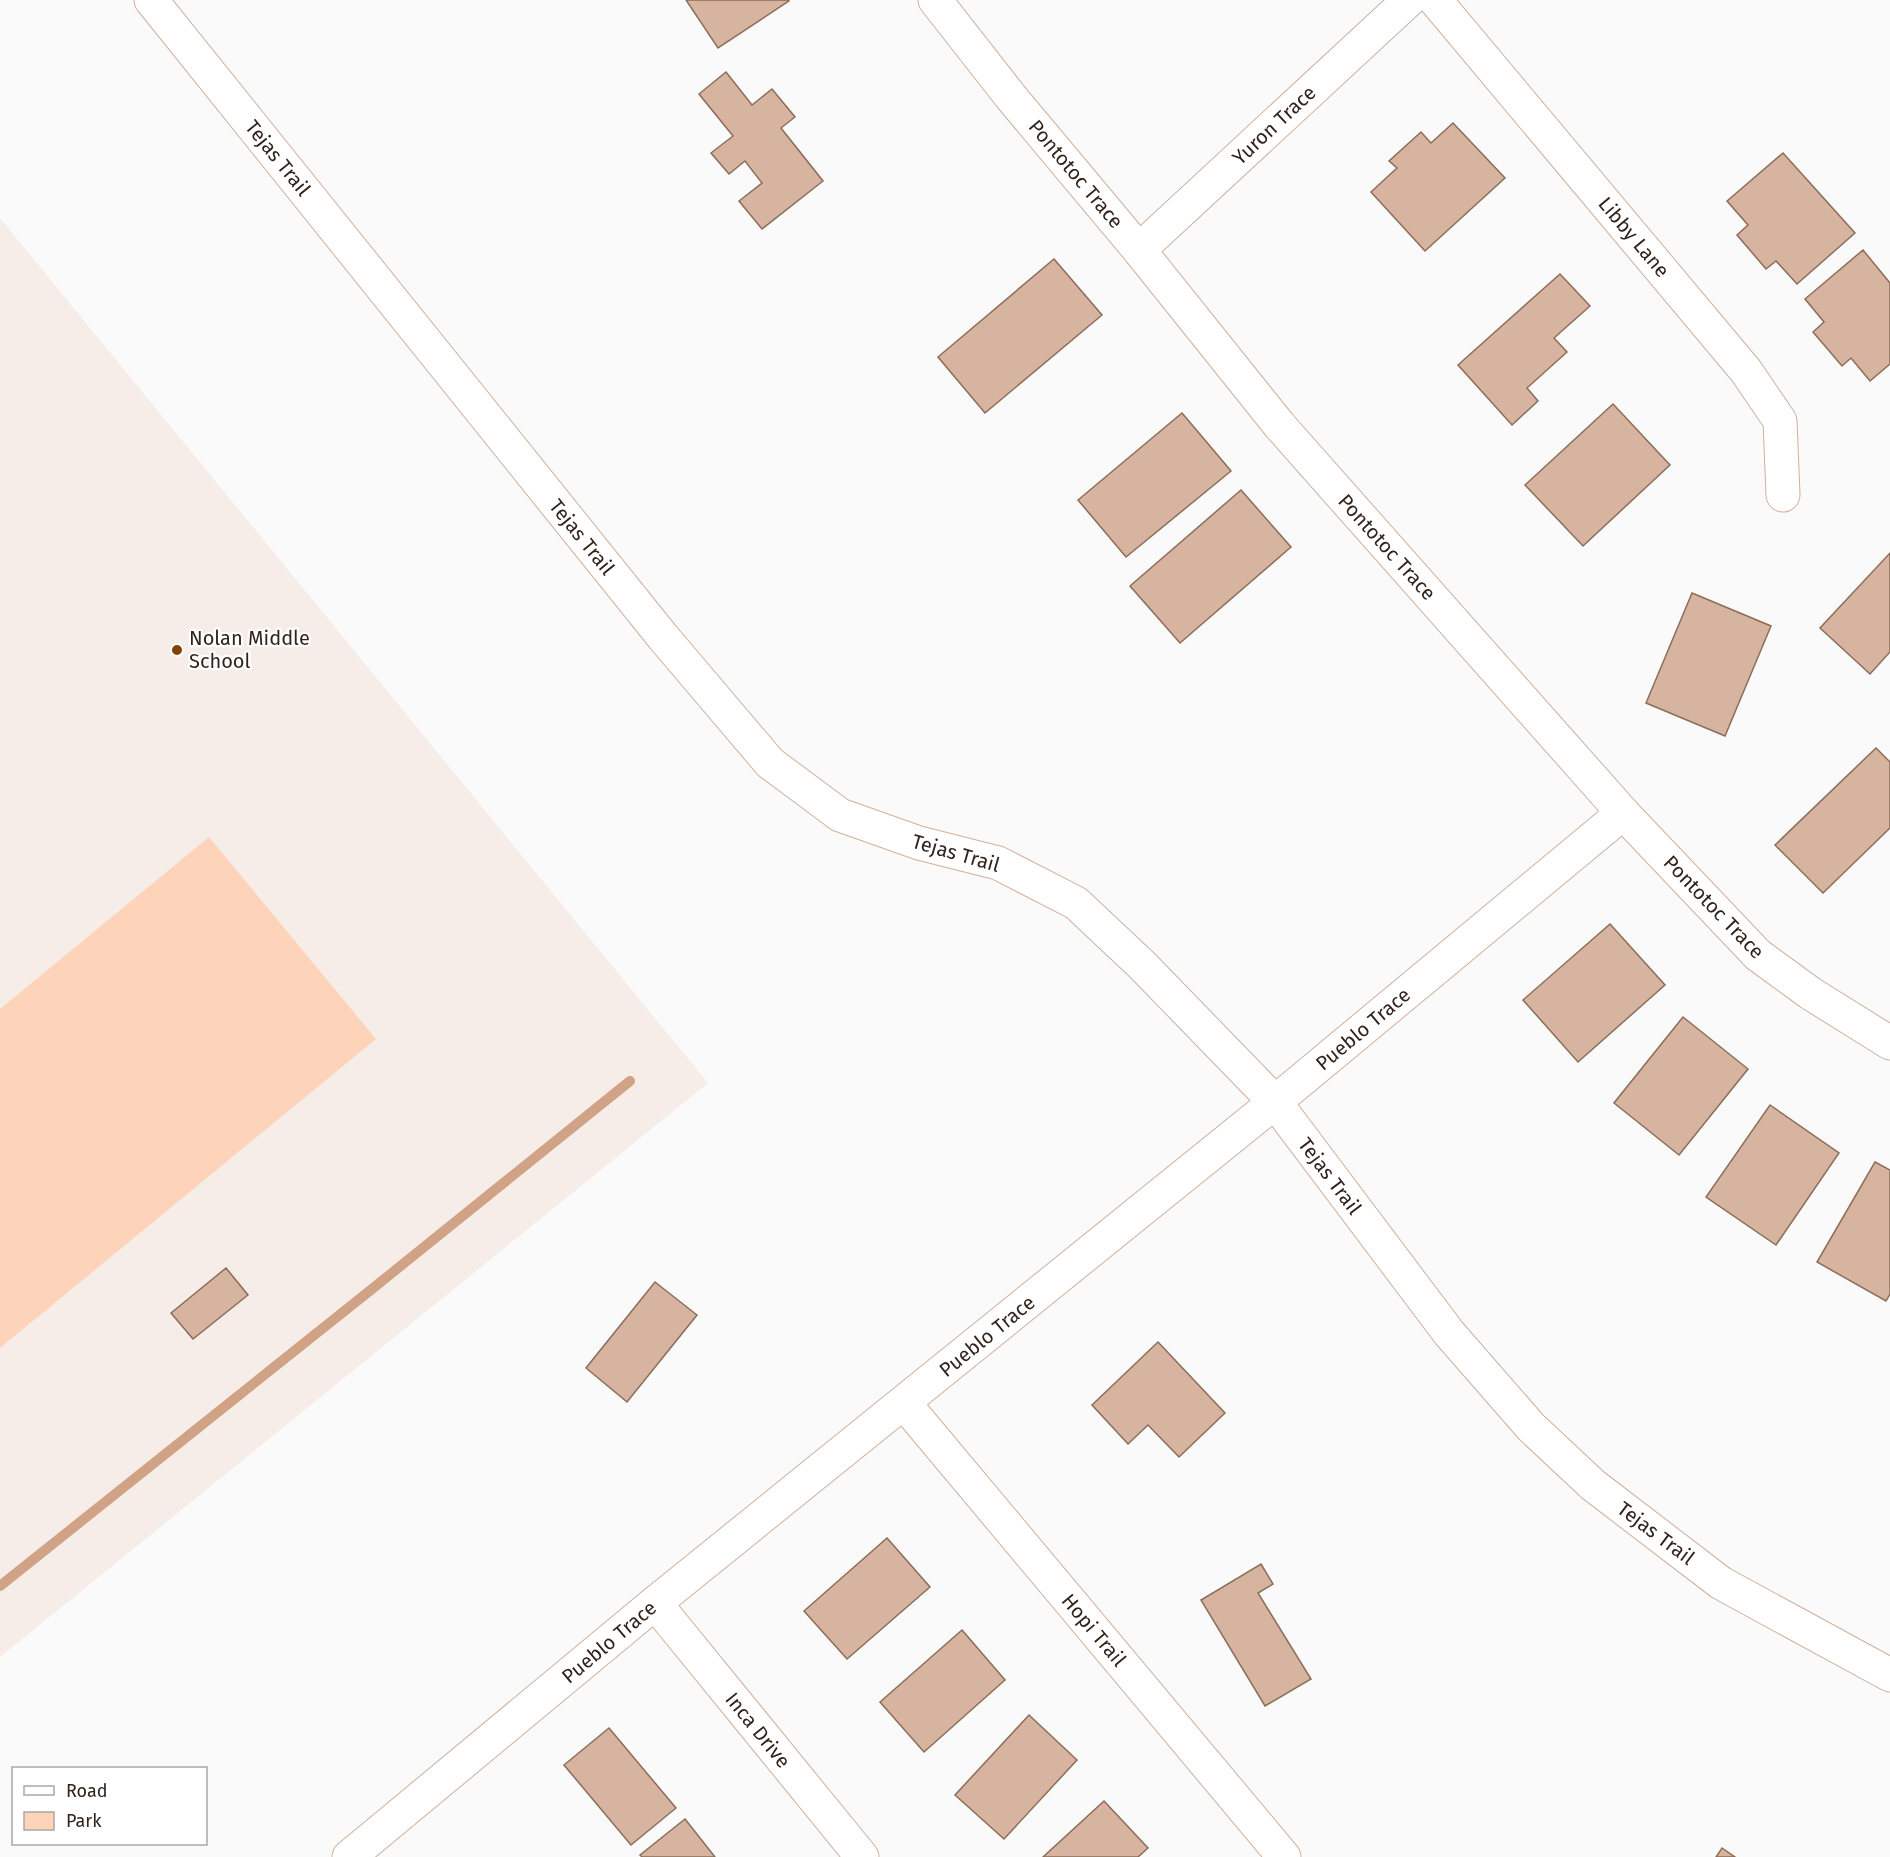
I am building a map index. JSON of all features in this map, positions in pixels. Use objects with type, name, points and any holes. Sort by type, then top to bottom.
[{"type":"street","name":"Tejas Trail","points":[[151,0],[655,627],[770,764],[840,815],[919,843],[998,863],[1076,903],[1142,965],[1275,1102],[1449,1333],[1532,1427],[1593,1485],[1721,1583],[1890,1676]]},
{"type":"street","name":"Pontotoc Trace","points":[[936,0],[1011,96],[1139,250],[1280,426],[1623,813],[1758,955],[1810,993],[1890,1043]]},
{"type":"street","name":"Yuron Trace","points":[[1139,250],[1408,0]]},
{"type":"street","name":"Libby Lane","points":[[1435,0],[1746,371],[1780,421],[1782,495]]},
{"type":"street","name":"Pueblo Trace","points":[[349,1857],[655,1603],[1275,1102],[1623,813]]},
{"type":"street","name":"Hopi Trail","points":[[904,1403],[1284,1857]]},
{"type":"street","name":"Inca Drive","points":[[655,1603],[862,1857]]},
{"type":"shaded area","name":"Nolan Middle School","points":[[0,218],[708,1083],[0,1657]]},
{"type":"green space","points":[[209,837],[376,1039],[0,1348],[0,1009]]},
{"type":"building","points":[[686,0],[788,0],[789,1],[718,48]]},
{"type":"building","points":[[726,72],[752,105],[772,89],[795,117],[781,128],[823,181],[762,229],[739,201],[762,183],[745,161],[729,174],[711,153],[733,136],[699,94]]},
{"type":"building","points":[[1453,123],[1505,178],[1425,251],[1371,192],[1397,168],[1389,161],[1421,132],[1431,143]]},
{"type":"building","points":[[1783,153],[1855,233],[1797,284],[1776,261],[1766,269],[1737,235],[1748,225],[1727,201]]},
{"type":"building","points":[[1863,250],[1890,283],[1890,364],[1870,381],[1851,358],[1842,366],[1813,332],[1824,322],[1805,299]]},
{"type":"building","points":[[1054,259],[1102,315],[985,413],[938,357]]},
{"type":"building","points":[[1560,274],[1590,306],[1554,338],[1567,352],[1527,388],[1538,401],[1512,425],[1458,365]]},
{"type":"building","points":[[1613,404],[1670,465],[1583,546],[1525,485]]},
{"type":"building","points":[[1182,413],[1231,471],[1126,557],[1078,500]]},
{"type":"building","points":[[1241,490],[1291,547],[1180,643],[1130,586]]},
{"type":"building","points":[[1890,553],[1890,652],[1870,674],[1820,628]]},
{"type":"building","points":[[1692,593],[1771,626],[1725,736],[1646,703]]},
{"type":"building","points":[[1876,748],[1890,762],[1890,828],[1823,893],[1775,845]]},
{"type":"building","points":[[1610,924],[1665,985],[1578,1062],[1523,1000]]},
{"type":"building","points":[[1683,1017],[1748,1069],[1679,1155],[1614,1103]]},
{"type":"building","points":[[1770,1105],[1839,1153],[1776,1245],[1706,1197]]},
{"type":"building","points":[[1875,1162],[1890,1170],[1890,1294],[1886,1301],[1817,1262]]},
{"type":"building","points":[[226,1268],[248,1295],[193,1339],[171,1313]]},
{"type":"building","points":[[655,1282],[697,1315],[627,1402],[586,1368]]},
{"type":"building","points":[[1158,1342],[1225,1413],[1179,1457],[1148,1425],[1128,1444],[1092,1405]]},
{"type":"building","points":[[887,1538],[930,1587],[847,1659],[804,1611]]},
{"type":"building","points":[[1261,1564],[1273,1584],[1258,1593],[1311,1679],[1265,1706],[1201,1600]]},
{"type":"building","points":[[962,1630],[1005,1680],[924,1752],[880,1702]]},
{"type":"building","points":[[1029,1715],[1077,1760],[1004,1839],[955,1795]]},
{"type":"building","points":[[609,1728],[676,1808],[631,1845],[564,1765]]},
{"type":"building","points":[[1104,1801],[1148,1848],[1138,1857],[1043,1857]]},
{"type":"building","points":[[685,1819],[715,1857],[642,1857],[640,1855]]},
{"type":"building","points":[[1722,1848],[1735,1857],[1716,1857]]},
{"type":"waterway","points":[[0,1586],[630,1081]]},
{"type":"place","name":"Nolan Middle School","points":[[177,650]]}]
